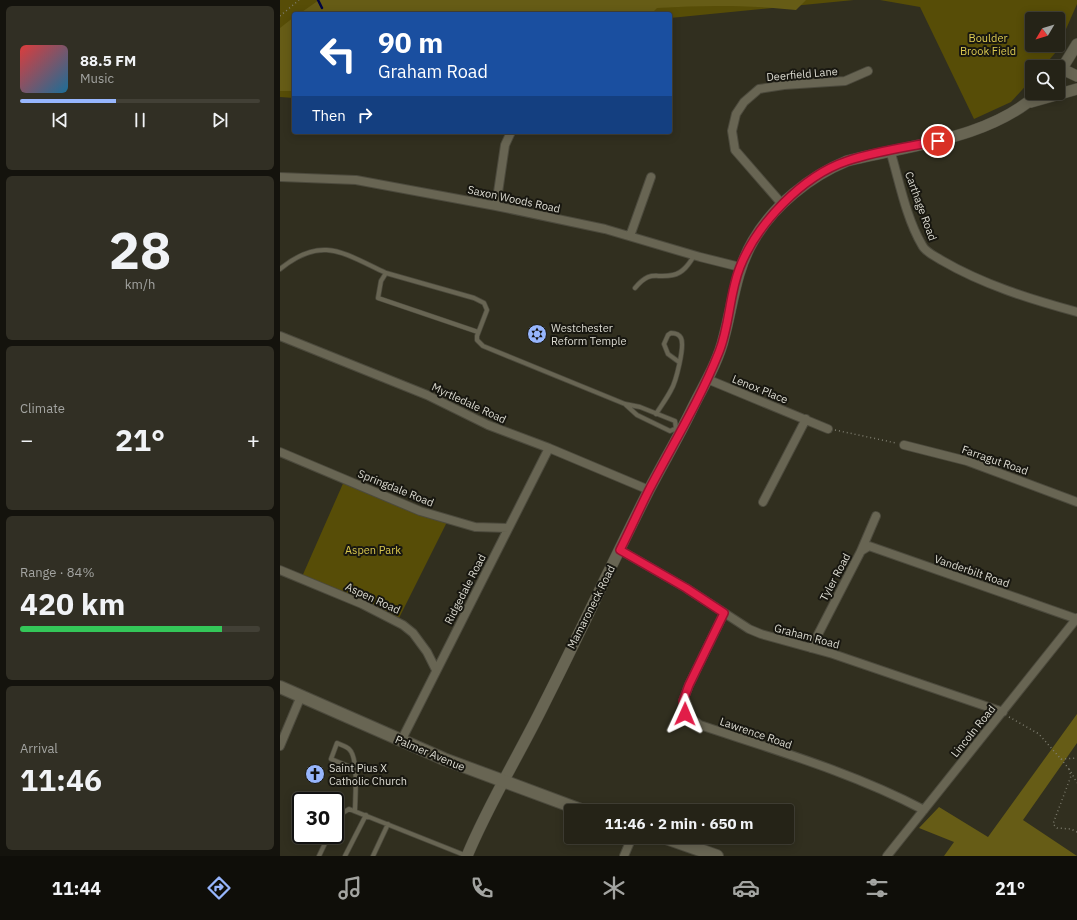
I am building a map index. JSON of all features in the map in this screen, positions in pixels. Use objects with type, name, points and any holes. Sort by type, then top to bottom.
[{"type":"main road","name":"Palmer Avenue","points":[[280,687],[401,741],[502,782],[564,804]]},
{"type":"main road","points":[[683,844],[717,856]]},
{"type":"street","points":[[1065,64],[1077,44]]},
{"type":"street","name":"Deerfield Lane","points":[[782,204],[735,150],[732,140],[736,114],[744,102],[760,88],[845,81],[868,71]]},
{"type":"street","points":[[1065,73],[1077,76]]},
{"type":"street","points":[[1029,102],[1077,89]]},
{"type":"street","name":"Mamaroneck Road","points":[[467,856],[502,782],[544,704],[679,429],[707,379],[724,339],[734,285],[740,267],[753,241],[782,204],[816,177],[834,166],[847,161],[890,150],[938,141],[976,129],[1011,114],[1029,102]]},
{"type":"street","points":[[496,206],[505,145],[510,134]]},
{"type":"street","name":"Carthage Road","points":[[890,150],[908,210],[922,246],[927,251],[962,272],[996,287],[1077,312]]},
{"type":"street","name":"Saxon Woods Road","points":[[280,177],[356,180],[496,206],[605,229],[695,256],[740,267]]},
{"type":"street","points":[[630,236],[651,177]]},
{"type":"street","name":"Myrtledale Road","points":[[280,336],[427,395],[488,425],[549,448],[649,490]]},
{"type":"street","name":"Lenox Place","points":[[707,379],[754,400],[806,419],[828,429]]},
{"type":"street","points":[[763,502],[806,419]]},
{"type":"street","name":"Farragut Road","points":[[904,445],[967,461],[1077,502]]},
{"type":"street","name":"Ridgedale Road","points":[[401,741],[549,448]]},
{"type":"street","name":"Springdale Road","points":[[280,452],[420,511],[475,527],[508,528]]},
{"type":"street","name":"Tyler Road","points":[[811,648],[861,552],[876,516]]},
{"type":"street","name":"Vanderbilt Road","points":[[861,552],[869,546],[1077,618]]},
{"type":"street","name":"Graham Road","points":[[620,550],[761,634],[833,654],[1002,712]]},
{"type":"street","name":"Aspen Road","points":[[280,570],[362,604],[403,625],[413,633],[427,652],[436,670]]},
{"type":"street","name":"Lawrence Road","points":[[724,613],[689,685],[683,701],[685,714],[689,718],[700,725],[819,766],[898,796],[924,810]]},
{"type":"street","name":"Lincoln Road","points":[[887,856],[1077,618]]},
{"type":"street","points":[[280,746],[301,696]]},
{"type":"street","points":[[624,856],[629,844]]},
{"type":"lane","points":[[280,269],[304,253],[320,249],[341,251],[386,273],[474,298],[484,303],[487,310],[478,332],[477,340],[483,346],[625,404],[640,407],[675,421],[679,429],[670,431],[637,415],[625,404]]},
{"type":"lane","points":[[635,288],[642,280],[648,277],[655,275],[673,275],[681,271],[695,256]]},
{"type":"lane","points":[[386,273],[381,281],[378,298],[478,332]]},
{"type":"lane","points":[[656,414],[672,389],[679,362],[682,340],[679,335],[671,333],[668,335],[664,344],[668,354],[679,362]]},
{"type":"lane","points":[[354,811],[356,786],[355,769],[353,755],[348,748],[337,743],[331,759],[355,769]]},
{"type":"lane","points":[[344,812],[349,809],[366,815],[467,856]]},
{"type":"lane","points":[[345,856],[366,815]]},
{"type":"lane","points":[[373,856],[388,824]]},
{"type":"lane","points":[[319,856],[325,844]]},
{"type":"path","points":[[280,16],[299,0]]},
{"type":"path","points":[[828,429],[904,445]]},
{"type":"path","points":[[1002,712],[1038,734],[1069,769],[1077,784]]},
{"type":"path","points":[[1061,759],[1077,758]]},
{"type":"path","points":[[1069,769],[1071,776],[1054,826],[1062,830],[1071,828],[1077,832]]},
{"type":"green space","points":[[280,0],[854,0],[672,18],[672,12],[292,12],[292,98],[280,97]]},
{"type":"green space","name":"Boulder Brook Field","points":[[880,0],[1077,0],[1077,4],[1065,31],[1065,12],[1025,12],[1025,52],[1056,52],[1049,60],[1025,60],[1025,87],[1011,102],[974,119],[920,7]]},
{"type":"green space","name":"Aspen Park","points":[[345,479],[448,520],[397,622],[301,579]]},
{"type":"shaded area","points":[[319,0],[806,0],[796,10],[743,6],[692,6],[657,8],[653,12],[302,12]]},
{"type":"shaded area","points":[[292,19],[292,91],[280,91],[280,28]]},
{"type":"shaded area","points":[[1077,714],[1077,743],[1023,820],[1077,856],[944,856],[954,842],[919,828],[939,807],[988,837]]},
{"type":"waterway","points":[[318,0],[322,8]]},
{"type":"place","name":"Westchester Reform Temple","points":[[537,334]]},
{"type":"place","name":"Saint Pius X Catholic Church","points":[[315,774]]},
{"type":"route","points":[[685,714],[683,701],[689,685],[724,613],[686,588],[620,550],[719,353],[724,339],[734,285],[740,267],[753,241],[763,226],[782,204],[816,177],[834,166],[847,161],[890,150],[938,141]]}]
